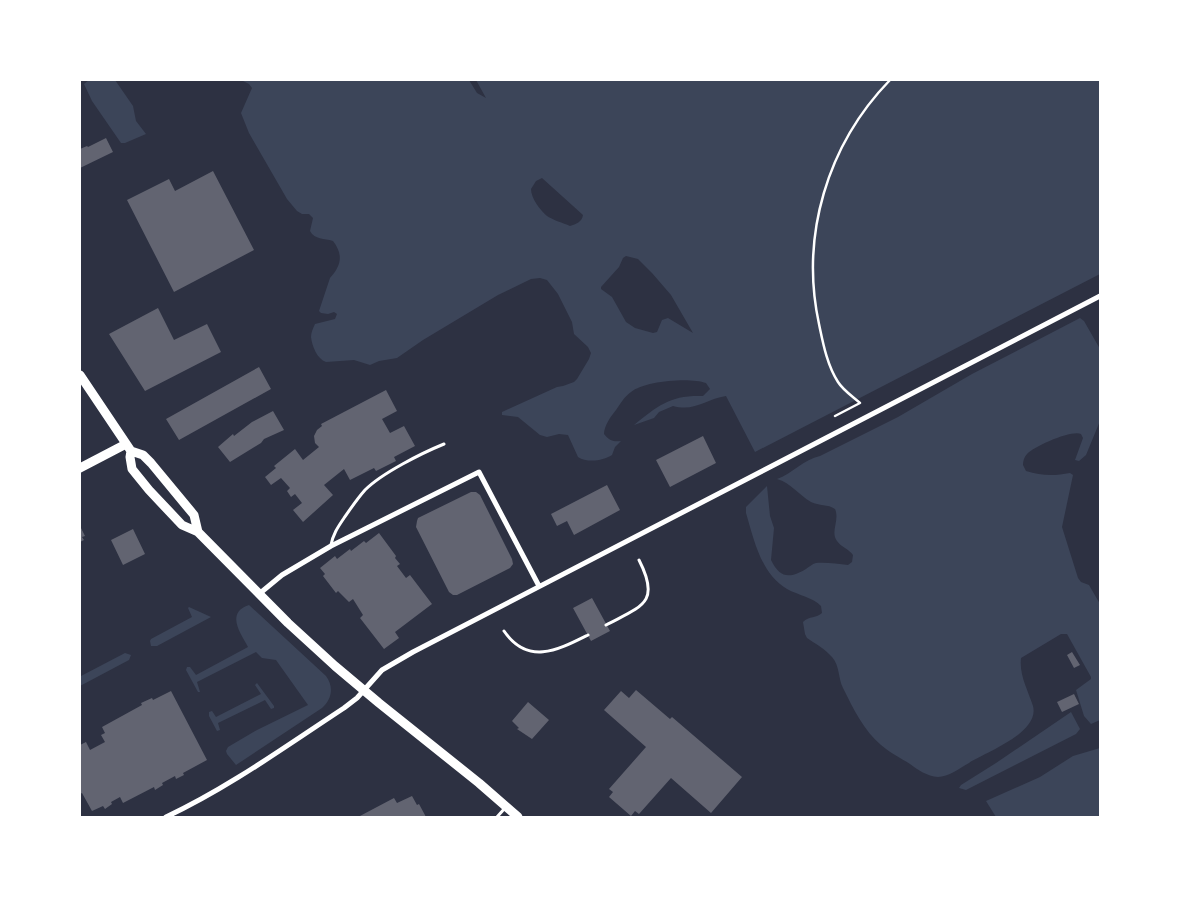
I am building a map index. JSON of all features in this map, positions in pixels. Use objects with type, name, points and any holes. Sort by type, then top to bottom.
[{"type":"main road","points":[[80,375],[128,448],[132,469],[182,525],[198,532],[288,623],[364,691],[518,817]]},
{"type":"main road","points":[[80,468],[128,448]]},
{"type":"main road","points":[[128,448],[151,463],[194,516],[198,532]]},
{"type":"street","points":[[167,817],[200,800],[344,708],[390,665],[1100,296]]},
{"type":"street","points":[[259,594],[282,575],[331,546],[479,472],[540,586]]},
{"type":"lane","points":[[331,546],[337,528],[355,501],[366,490],[384,476],[444,444]]},
{"type":"lane","points":[[606,625],[638,607],[648,595],[648,580],[639,560]]},
{"type":"lane","points":[[504,631],[513,641],[526,650],[544,652],[562,648],[588,635]]},
{"type":"lane","points":[[497,817],[506,807]]},
{"type":"path","points":[[835,416],[860,403],[838,383],[823,342],[814,302],[812,270],[814,232],[826,186],[838,157],[858,120],[890,80]]},
{"type":"shaded area","points":[[89,80],[115,80],[133,106],[136,121],[146,134],[121,143],[92,101],[84,84]]},
{"type":"shaded area","points":[[241,80],[469,80],[477,93],[486,98],[476,80],[1100,80],[1100,274],[755,452],[726,396],[694,406],[673,406],[659,412],[654,418],[634,425],[658,407],[673,399],[703,396],[710,389],[706,383],[679,380],[637,388],[625,398],[605,428],[604,434],[608,438],[613,441],[621,441],[615,447],[612,455],[600,460],[590,461],[578,457],[568,435],[559,434],[547,437],[540,435],[518,417],[502,415],[502,412],[557,387],[574,382],[591,353],[588,347],[574,334],[572,322],[558,294],[547,280],[540,278],[531,279],[498,295],[423,340],[397,358],[379,361],[370,365],[354,360],[326,362],[320,358],[314,348],[311,334],[315,324],[335,319],[337,314],[334,312],[328,314],[321,313],[319,311],[330,278],[339,264],[340,255],[333,241],[312,234],[310,231],[313,218],[309,214],[302,214],[297,211],[287,199],[249,133],[241,113],[252,88]],"holes":[[[542,178],[583,215],[580,221],[570,226],[547,216],[542,211],[531,192],[536,181]],[[626,256],[638,259],[652,273],[671,295],[693,333],[668,318],[662,320],[657,332],[653,333],[635,328],[626,322],[612,297],[601,289]]]},
{"type":"shaded area","points":[[1080,318],[1084,321],[1100,349],[1100,421],[1086,455],[1079,461],[1075,460],[1083,438],[1081,434],[1076,433],[1062,436],[1037,447],[1026,455],[1023,465],[1026,471],[1037,474],[1070,473],[1073,475],[1062,527],[1078,578],[1081,582],[1089,585],[1100,604],[1100,720],[1091,724],[1084,716],[1076,690],[1091,679],[1091,677],[1067,634],[1061,634],[1021,658],[1023,676],[1033,706],[1033,716],[1028,725],[1020,733],[999,747],[954,772],[942,777],[930,775],[884,748],[864,726],[843,688],[835,661],[807,638],[805,634],[803,622],[822,613],[821,606],[787,589],[771,575],[760,556],[746,513],[746,507],[767,486],[770,516],[774,528],[771,560],[774,566],[782,573],[786,575],[795,574],[816,563],[848,565],[852,562],[853,555],[835,537],[835,509],[811,502],[787,483],[777,479],[809,460],[898,417],[972,374]]},
{"type":"shaded area","points":[[249,605],[326,676],[329,680],[331,693],[328,701],[322,708],[236,765],[227,754],[228,747],[257,730],[308,705],[276,660],[262,658],[256,652],[197,682],[200,692],[198,692],[186,670],[187,667],[190,667],[196,675],[248,647],[239,630],[236,618],[242,609]]},
{"type":"shaded area","points":[[189,607],[211,617],[157,646],[151,646],[151,639],[192,617]]},
{"type":"shaded area","points":[[125,653],[131,655],[129,660],[80,686],[80,674],[81,676]]},
{"type":"shaded area","points":[[257,683],[274,708],[271,709],[265,700],[218,723],[220,730],[217,731],[209,716],[209,712],[212,711],[216,717],[261,694],[255,685]]},
{"type":"shaded area","points":[[1071,712],[1080,729],[1076,734],[966,790],[959,788],[961,785]]},
{"type":"shaded area","points":[[1100,748],[1100,817],[996,817],[986,801],[1040,777],[1073,756]]},
{"type":"building","points":[[106,138],[113,152],[80,168],[80,149]]},
{"type":"building","points":[[213,171],[254,250],[174,292],[127,200],[169,179],[175,191]]},
{"type":"building","points":[[158,308],[174,340],[207,324],[221,352],[145,391],[109,334]]},
{"type":"building","points":[[259,367],[271,389],[179,440],[166,419]]},
{"type":"building","points":[[386,390],[397,411],[382,419],[390,433],[404,426],[415,446],[394,457],[396,461],[376,471],[374,468],[350,480],[344,469],[324,485],[333,495],[303,522],[293,510],[302,503],[295,494],[291,497],[287,491],[290,488],[281,478],[271,485],[265,477],[276,468],[274,466],[295,449],[303,460],[319,447],[315,443],[314,436],[322,426],[321,424]]},
{"type":"building","points":[[273,411],[284,430],[264,439],[261,443],[230,462],[218,447],[233,434],[234,436],[252,422]]},
{"type":"building","points":[[703,436],[716,463],[670,487],[656,460]]},
{"type":"building","points":[[607,485],[620,510],[574,535],[567,521],[557,526],[551,514]]},
{"type":"building","points":[[471,492],[476,492],[480,495],[513,564],[510,568],[457,595],[453,595],[449,592],[416,527],[417,521],[418,518]]},
{"type":"building","points":[[80,526],[85,536],[82,537],[84,540],[80,542]]},
{"type":"building","points":[[133,529],[145,554],[123,565],[111,540]]},
{"type":"building","points":[[379,533],[396,556],[395,558],[400,564],[397,566],[406,578],[410,575],[432,604],[395,632],[399,638],[384,649],[360,618],[363,615],[353,599],[349,602],[338,591],[336,593],[323,576],[325,574],[320,568],[335,556],[337,559],[364,541],[366,543]]},
{"type":"building","points":[[592,598],[610,631],[591,641],[573,608]]},
{"type":"building","points":[[1072,652],[1080,665],[1074,668],[1067,655]]},
{"type":"building","points":[[636,690],[670,719],[672,717],[742,777],[711,813],[671,778],[639,814],[635,811],[631,816],[609,797],[613,792],[609,789],[646,747],[604,710],[621,691],[629,698]]},
{"type":"building","points":[[171,691],[207,760],[183,773],[184,775],[176,779],[175,776],[162,783],[163,785],[155,790],[154,787],[123,803],[120,797],[111,802],[112,804],[105,809],[103,806],[92,811],[82,793],[80,794],[80,745],[86,742],[90,750],[105,742],[101,735],[105,733],[102,727],[142,705],[141,703],[152,698],[153,700]]},
{"type":"building","points":[[1074,694],[1079,704],[1062,712],[1057,702]]},
{"type":"building","points":[[528,702],[549,720],[532,739],[517,729],[519,728],[512,721]]},
{"type":"building","points":[[412,796],[426,817],[358,817],[394,798],[397,803]]}]
